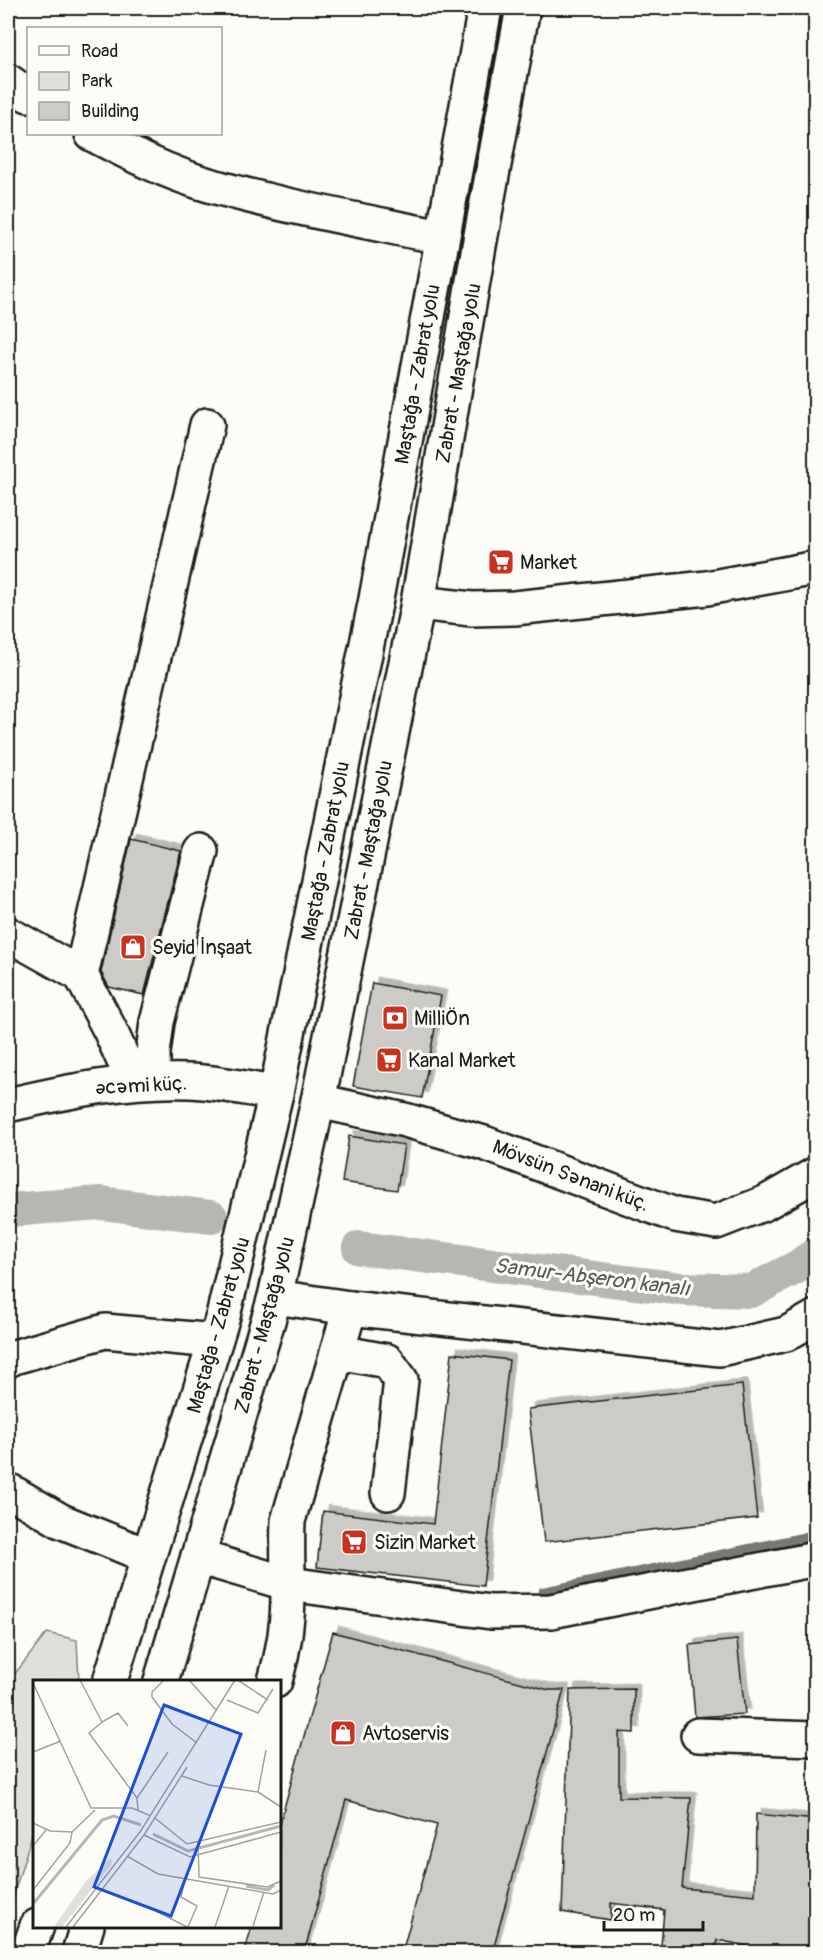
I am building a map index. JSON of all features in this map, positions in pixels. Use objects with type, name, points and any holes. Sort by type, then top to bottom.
[{"type":"street","name":"Maştağa - Zabrat yolu","points":[[110,1680],[232,1286],[276,1093],[376,599],[485,8]]},
{"type":"street","name":"Zabrat - Maştağa yolu","points":[[160,1680],[275,1297],[318,1101],[418,603],[479,246],[523,8]]},
{"type":"street","points":[[8,81],[27,93]]},
{"type":"street","points":[[94,135],[137,158],[208,185],[298,207],[441,237]]},
{"type":"street","points":[[81,975],[207,425]]},
{"type":"street","points":[[418,603],[472,609],[514,608],[707,588],[816,568]]},
{"type":"street","points":[[143,1081],[153,1053],[157,1022],[201,851]]},
{"type":"street","points":[[8,934],[81,975],[110,1030],[143,1081]]},
{"type":"street","name":"Əcəmi küç.","points":[[8,1106],[66,1091],[143,1081],[192,1081],[318,1101]]},
{"type":"street","name":"Mövsün Sənani küç.","points":[[318,1101],[405,1120],[484,1143],[675,1215],[716,1222],[765,1203],[814,1178]]},
{"type":"street","points":[[275,1297],[350,1308],[720,1349],[786,1334],[816,1317]]},
{"type":"street","points":[[275,1680],[286,1622],[289,1584],[286,1552],[288,1521],[350,1308]]},
{"type":"street","points":[[8,1360],[14,1356],[105,1331],[215,1341]]},
{"type":"street","points":[[338,1352],[387,1361],[401,1380],[388,1493]]},
{"type":"street","points":[[8,1490],[61,1521],[148,1556]]},
{"type":"street","points":[[198,1557],[289,1584],[491,1612],[551,1611],[816,1559]]},
{"type":"street","points":[[698,1736],[816,1739]]},
{"type":"street","points":[[28,1953],[36,1927]]},
{"type":"street","points":[[79,1953],[87,1927]]},
{"type":"green space","points":[[47,1633],[77,1640],[79,1680],[33,1680],[33,1831],[8,1913],[8,1694],[13,1676]]},
{"type":"building","points":[[131,839],[181,851],[144,995],[109,987],[101,972]]},
{"type":"building","points":[[372,983],[441,996],[422,1098],[353,1086]]},
{"type":"building","points":[[349,1136],[404,1145],[397,1190],[342,1182]]},
{"type":"building","points":[[452,1353],[509,1360],[483,1586],[317,1567],[323,1511],[433,1524]]},
{"type":"building","points":[[742,1385],[757,1518],[544,1542],[528,1409]]},
{"type":"building","points":[[333,1632],[549,1690],[564,1690],[492,1953],[402,1953],[437,1825],[346,1800],[304,1953],[244,1953],[252,1927],[280,1927],[280,1822]]},
{"type":"building","points":[[737,1640],[745,1714],[695,1717],[689,1645]]},
{"type":"building","points":[[634,1689],[634,1733],[619,1732],[619,1797],[691,1798],[682,1888],[755,1895],[756,1814],[816,1820],[816,1953],[782,1953],[717,1940],[715,1950],[661,1946],[664,1910],[611,1903],[611,1920],[562,1912],[570,1690]]},
{"type":"waterway","name":"Samur-Abşeron kanalı","points":[[8,1210],[101,1203],[211,1217]]},
{"type":"waterway","name":"Samur-Abşeron kanalı","points":[[359,1248],[682,1289],[751,1291],[799,1266],[816,1254]]},
{"type":"waterway","points":[[543,1592],[816,1535]]},
{"type":"place","name":"Market","points":[[501,562]]},
{"type":"place","name":"Seyid İnşaat","points":[[133,947]]},
{"type":"place","name":"MilliÖn","points":[[395,1018]]},
{"type":"place","name":"Kanal Market","points":[[389,1060]]},
{"type":"place","name":"Sizin Market","points":[[354,1542]]},
{"type":"place","name":"Avtoservis","points":[[343,1733]]}]
